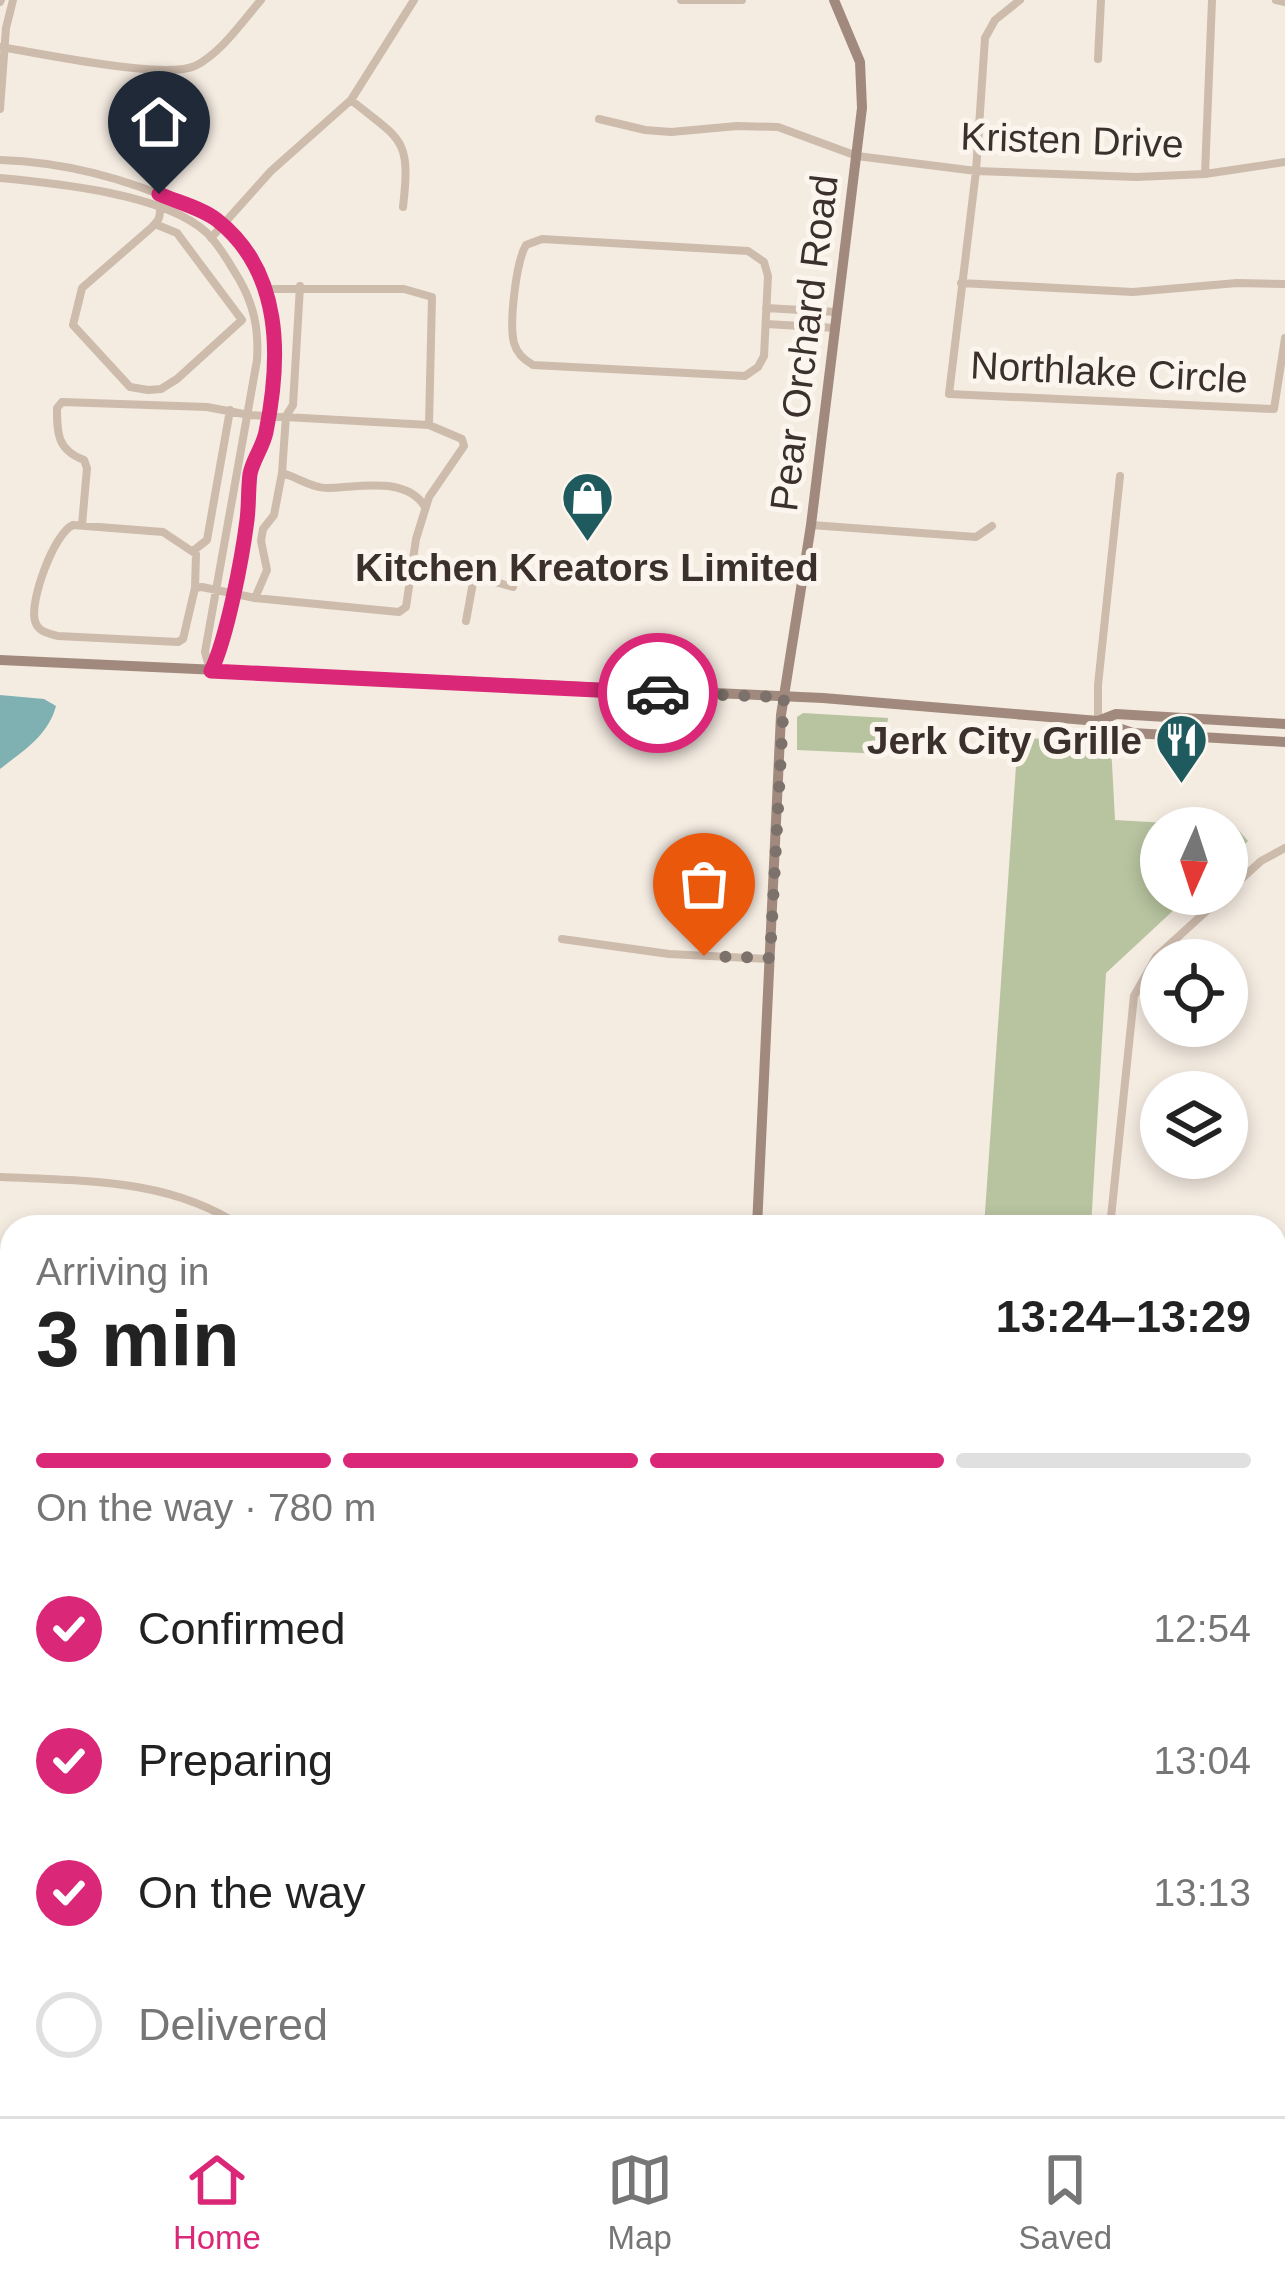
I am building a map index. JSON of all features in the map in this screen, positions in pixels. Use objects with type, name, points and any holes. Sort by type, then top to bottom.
[{"type":"main road","name":"Pear Orchard Road","points":[[758,1215],[784,697],[811,524],[863,81],[850,34],[834,0]]},
{"type":"main road","points":[[0,660],[784,697],[1098,722],[1133,733],[1285,742]]},
{"type":"main road","points":[[1098,722],[1116,714],[1285,724]]},
{"type":"street","points":[[2,47],[155,70],[184,70],[211,56],[261,0]]},
{"type":"street","points":[[211,238],[271,171],[351,100],[414,0]]},
{"type":"street","points":[[681,0],[742,0]]},
{"type":"street","name":"Northlake Circle","points":[[1020,0],[995,20],[985,38],[976,171],[949,394],[1274,409],[1285,338]]},
{"type":"street","points":[[1098,59],[1101,0]]},
{"type":"street","points":[[1205,174],[1212,0]]},
{"type":"street","points":[[0,109],[5,3]]},
{"type":"street","points":[[351,100],[398,138],[405,150],[403,207]]},
{"type":"street","name":"Kristen Drive","points":[[599,118],[671,132],[778,127],[857,156],[976,171],[1136,177],[1285,163]]},
{"type":"street","points":[[0,160],[56,163],[130,182],[215,218],[241,245],[264,289],[278,347],[269,416],[250,478],[248,518],[220,652],[211,671]]},
{"type":"street","points":[[0,178],[76,186],[188,221],[211,238],[248,293],[258,347],[205,652],[211,671]]},
{"type":"street","points":[[155,224],[178,232],[242,320],[177,379],[148,390],[130,387],[74,325],[82,288],[155,224],[160,210]]},
{"type":"street","points":[[542,239],[748,251],[764,262],[766,308],[764,356],[745,376],[533,365],[521,357],[513,341],[518,258],[526,244],[542,239]]},
{"type":"street","points":[[962,283],[1132,292],[1285,284]]},
{"type":"street","points":[[255,598],[267,570],[261,541],[274,515],[286,416],[293,405],[300,286]]},
{"type":"street","points":[[264,289],[404,289],[432,296],[429,425]]},
{"type":"street","points":[[766,308],[838,313]]},
{"type":"street","points":[[255,317],[273,314]]},
{"type":"street","points":[[766,324],[836,328]]},
{"type":"street","points":[[82,525],[87,468],[84,460],[57,439],[57,408],[62,402],[429,425],[462,439],[464,446],[425,508],[406,607],[399,612],[195,588]]},
{"type":"street","points":[[193,551],[207,540],[230,410]]},
{"type":"street","points":[[282,473],[317,487],[354,484],[405,491],[420,499],[425,508]]},
{"type":"street","points":[[1098,722],[1120,476]]},
{"type":"street","points":[[811,524],[976,537],[992,526]]},
{"type":"street","points":[[82,525],[163,532],[193,551],[195,588],[183,639],[178,642],[58,636],[40,631],[35,623],[34,605],[50,549],[62,530],[82,525]]},
{"type":"street","points":[[413,559],[513,586]]},
{"type":"street","points":[[466,621],[474,577]]},
{"type":"street","points":[[1266,741],[1285,752]]},
{"type":"street","points":[[1248,873],[1285,848]]},
{"type":"street","points":[[1111,1215],[1129,1020],[1138,986],[1156,957],[1202,915]]},
{"type":"street","points":[[562,939],[669,954],[770,958]]},
{"type":"street","points":[[0,1177],[158,1190],[220,1215]]},
{"type":"green space","points":[[803,713],[888,718],[884,754],[797,750],[797,717]]},
{"type":"green space","points":[[1018,737],[1111,745],[1115,820],[1140,821],[1140,915],[1168,915],[1106,973],[1092,1215],[985,1215]]},
{"type":"water","points":[[0,695],[44,699],[56,706],[41,734],[0,769]]},
{"type":"way so far","points":[[658,693],[784,697],[770,958],[704,956]]},
{"type":"place","name":"Kitchen Kreators Limited","points":[[587,543]]},
{"type":"place","name":"Jerk City Grille","points":[[1181,786]]},
{"type":"route","points":[[159,194],[215,218],[241,245],[264,289],[278,347],[264,440],[250,478],[242,552],[220,652],[211,671],[658,693]]}]
